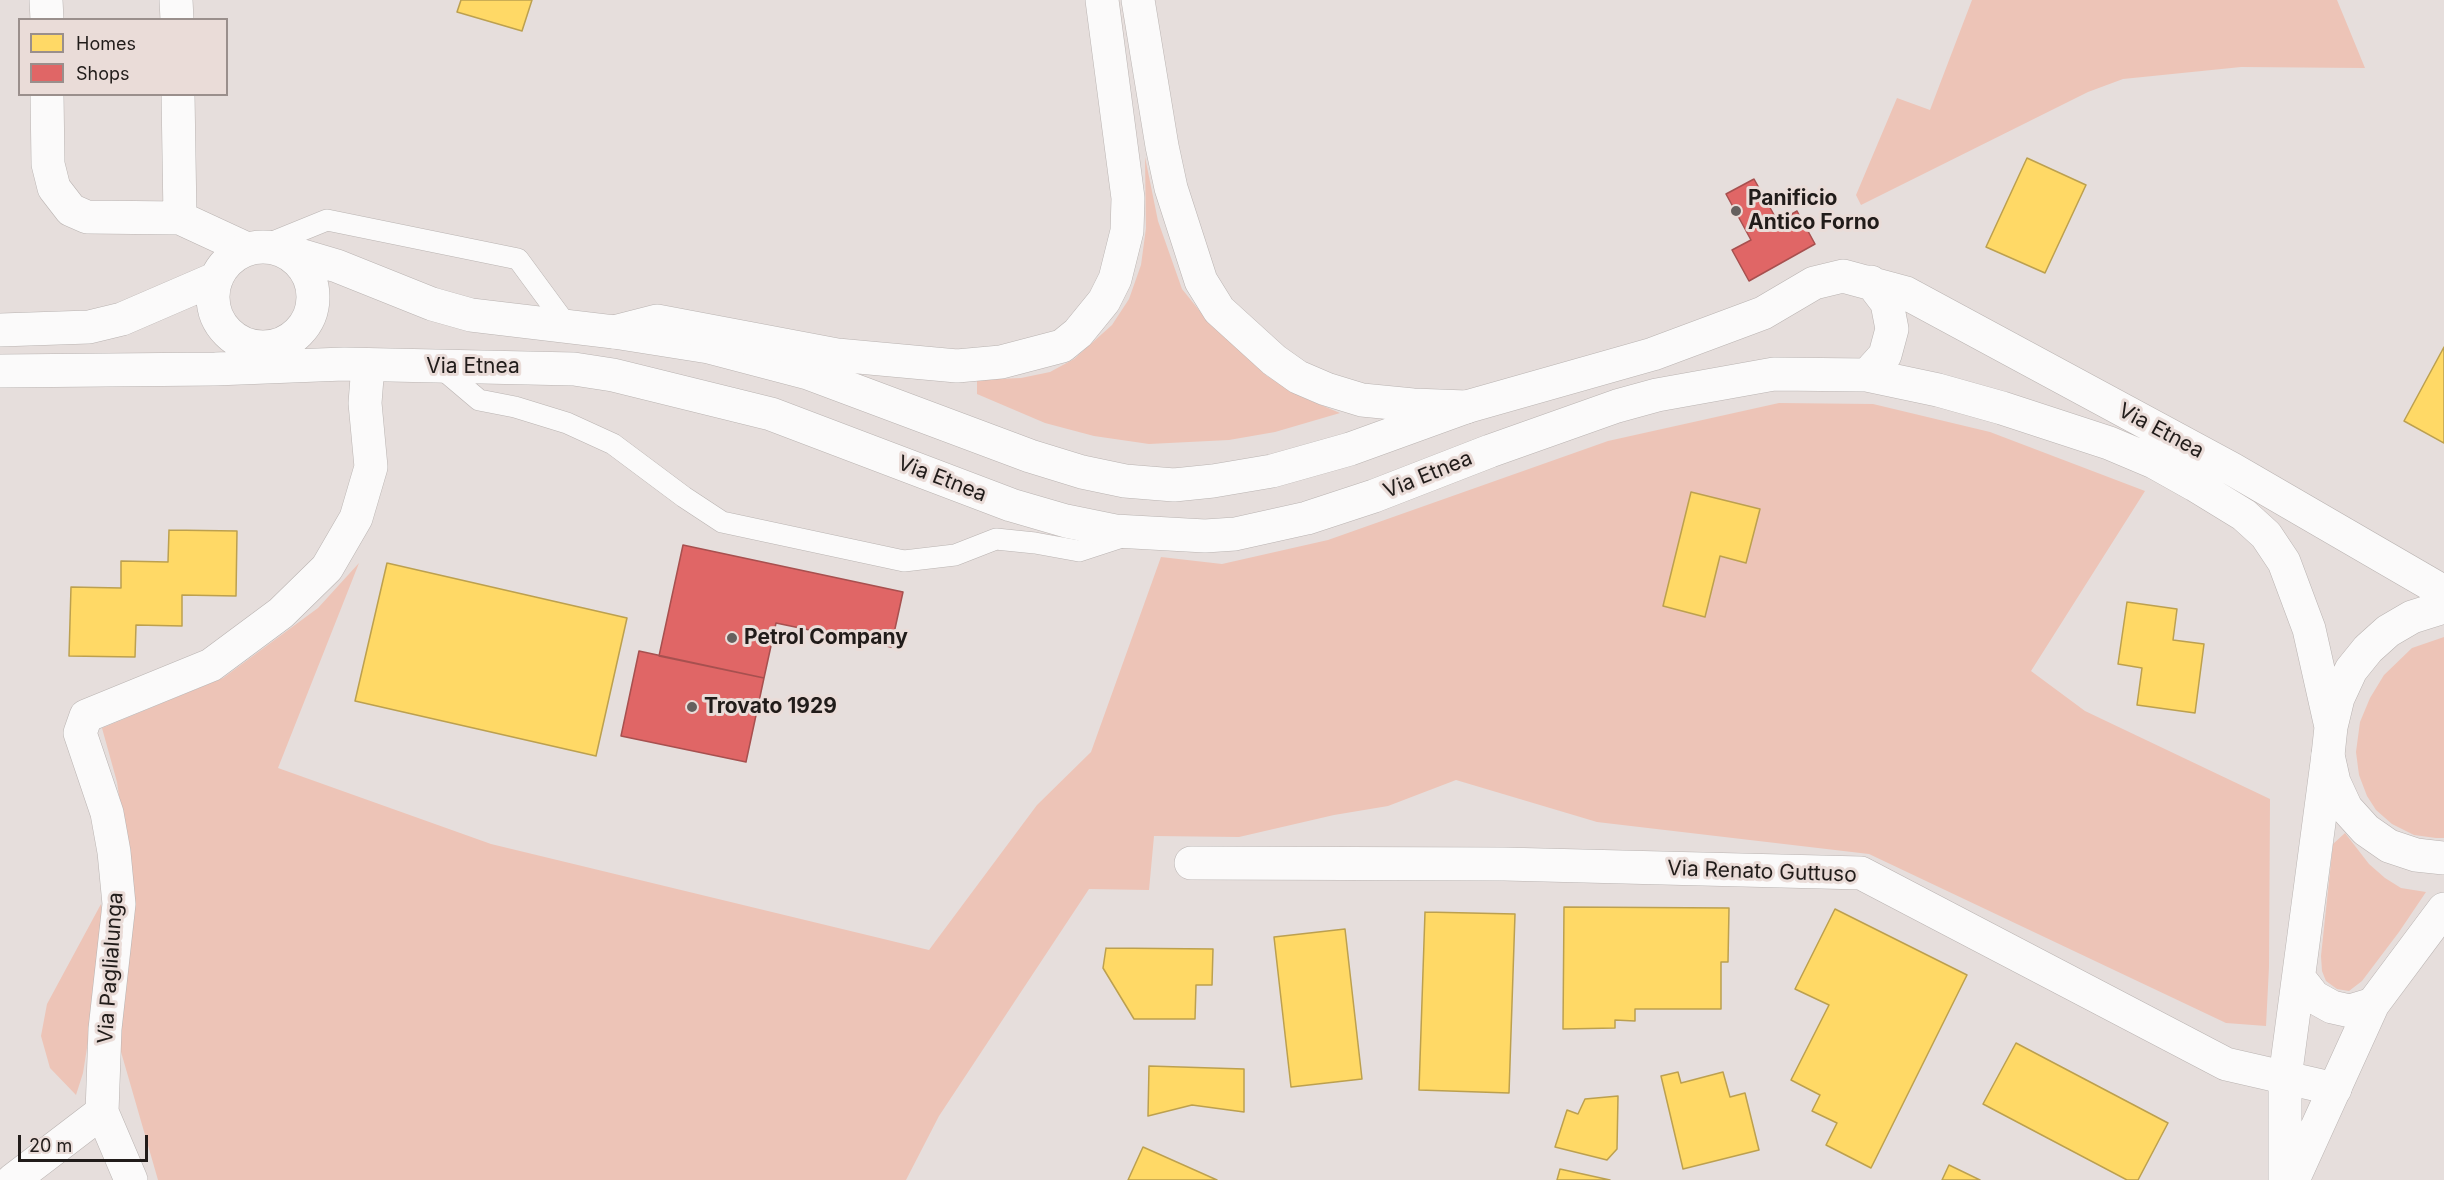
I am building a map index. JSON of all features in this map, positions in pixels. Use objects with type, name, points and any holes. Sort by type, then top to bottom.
[{"type":"main road","points":[[46,0],[46,18]]},
{"type":"main road","points":[[176,0],[177,18]]},
{"type":"main road","points":[[614,332],[657,321],[837,355],[957,366],[1001,362],[1062,346],[1078,333],[1104,301],[1115,279],[1127,231],[1128,198],[1102,0]]},
{"type":"main road","points":[[1138,0],[1171,188],[1201,281],[1220,310],[1274,360],[1299,377],[1326,389],[1362,400],[1466,407]]},
{"type":"main road","points":[[47,96],[48,164],[54,188],[71,210],[87,217],[180,218],[301,263],[309,276],[313,291],[312,307],[307,322],[297,334],[283,342],[263,346],[215,369]]},
{"type":"main road","points":[[178,96],[180,218]]},
{"type":"main road","points":[[264,249],[229,260],[217,278],[213,304],[221,323],[234,338],[356,364]]},
{"type":"main road","name":"Via Etnea","points":[[264,249],[337,266],[432,304],[471,315],[614,332],[709,347],[808,373],[866,392],[985,441],[1082,472],[1125,481],[1174,485],[1272,471],[1350,449],[1466,407],[1653,354],[1763,313],[1814,283],[1843,276],[1906,293],[2190,446],[2444,592]]},
{"type":"main road","points":[[0,330],[89,327],[111,322],[217,278]]},
{"type":"main road","points":[[1868,375],[1885,355],[1892,329],[1887,303],[1871,282]]},
{"type":"main road","name":"Via Etnea","points":[[0,371],[215,369],[356,364],[440,368],[563,368],[613,375],[771,414],[1011,505],[1066,521],[1134,533],[1182,536],[1235,534],[1307,518],[1374,496],[1490,451],[1617,406],[1657,395],[1774,374],[1868,375],[1938,390],[1992,405],[2109,443],[2175,473],[2244,515],[2266,535],[2284,562],[2308,629],[2330,741],[2334,782],[2346,808],[2366,830],[2389,846],[2416,855],[2444,858]]},
{"type":"main road","name":"Via Paglialunga","points":[[131,1180],[102,1112],[105,1029],[119,904],[114,852],[107,813],[80,733],[86,716],[211,665],[281,613],[327,568],[356,518],[371,467],[365,403],[356,364]]},
{"type":"main road","points":[[2285,1180],[2285,1078],[2330,741],[2338,698],[2351,670],[2368,649],[2388,631],[2412,617],[2444,607]]},
{"type":"main road","name":"Via Renato Guttuso","points":[[1191,863],[1504,864],[1861,873],[2226,1064],[2335,1089]]},
{"type":"main road","points":[[2293,1180],[2373,1004],[2444,909]]},
{"type":"main road","points":[[2299,978],[2314,997],[2332,1006],[2350,1011],[2373,1004]]},
{"type":"main road","points":[[13,1180],[102,1112]]},
{"type":"lane","points":[[264,249],[327,220],[518,259],[568,327]]},
{"type":"lane","points":[[440,368],[479,400],[515,407],[567,423],[613,444],[722,522],[904,561],[955,555],[996,539],[1079,551],[1134,533]]},
{"type":"shaded area","points":[[1972,0],[2337,0],[2365,68],[2241,67],[2123,79],[2088,92],[1861,205],[1856,195],[1897,98],[1930,110]]},
{"type":"shaded area","points":[[1145,157],[1158,221],[1182,289],[1207,320],[1267,376],[1302,397],[1340,413],[1275,432],[1229,440],[1149,444],[1094,436],[1045,423],[977,394],[977,380],[1021,378],[1050,372],[1074,359],[1112,325],[1129,299],[1141,265],[1146,228]]},
{"type":"shaded area","points":[[1779,403],[1873,404],[1990,432],[2145,491],[2031,671],[2085,711],[2270,799],[2269,967],[2266,1026],[2226,1023],[1869,854],[1597,822],[1456,780],[1388,806],[1334,815],[1239,837],[1154,836],[1149,890],[1089,889],[939,1116],[906,1180],[158,1180],[117,1038],[127,849],[117,782],[102,728],[223,678],[318,608],[359,563],[278,768],[491,844],[929,950],[1037,805],[1091,752],[1161,557],[1222,564],[1328,540],[1608,441]]},
{"type":"shaded area","points":[[2444,637],[2444,838],[2436,838],[2414,835],[2392,824],[2376,810],[2367,796],[2359,775],[2356,752],[2360,722],[2370,698],[2384,675],[2412,648]]},
{"type":"shaded area","points":[[2345,833],[2369,864],[2385,878],[2401,888],[2426,892],[2362,981],[2349,991],[2337,989],[2326,981],[2322,971],[2321,956],[2333,844]]},
{"type":"shaded area","points":[[101,904],[105,934],[83,1073],[76,1095],[50,1068],[41,1036],[47,1004]]},
{"type":"building: Homes","points":[[461,0],[532,0],[522,31],[457,12]]},
{"type":"building: Homes","points":[[2027,158],[2086,185],[2045,273],[1986,247]]},
{"type":"building: Homes","points":[[2444,347],[2444,443],[2404,421]]},
{"type":"building: Homes","points":[[1691,492],[1760,509],[1746,563],[1720,556],[1705,617],[1663,606]]},
{"type":"building: Homes","points":[[169,530],[237,531],[236,596],[182,595],[182,626],[136,625],[135,657],[69,656],[71,587],[121,588],[121,561],[168,562]]},
{"type":"building: Homes","points":[[387,563],[627,618],[596,756],[355,701]]},
{"type":"building: Homes","points":[[2127,602],[2177,609],[2173,640],[2204,644],[2195,713],[2137,705],[2142,668],[2118,664]]},
{"type":"building: Homes","points":[[1564,907],[1729,908],[1728,962],[1721,962],[1721,1009],[1635,1009],[1635,1021],[1615,1020],[1615,1028],[1563,1029]]},
{"type":"building: Homes","points":[[1835,909],[1967,975],[1871,1168],[1826,1145],[1837,1123],[1812,1111],[1820,1095],[1791,1080],[1829,1005],[1795,989]]},
{"type":"building: Homes","points":[[1425,912],[1515,914],[1509,1093],[1419,1090]]},
{"type":"building: Homes","points":[[1345,929],[1362,1079],[1291,1087],[1274,937]]},
{"type":"building: Homes","points":[[1106,948],[1213,949],[1212,985],[1196,985],[1195,1019],[1134,1019],[1103,968]]},
{"type":"building: Homes","points":[[2016,1043],[2168,1123],[2138,1180],[2127,1180],[1983,1104]]},
{"type":"building: Homes","points":[[1149,1066],[1244,1069],[1244,1112],[1192,1105],[1148,1116]]},
{"type":"building: Homes","points":[[1678,1072],[1681,1083],[1723,1072],[1730,1097],[1745,1093],[1759,1150],[1683,1169],[1661,1076]]},
{"type":"building: Homes","points":[[1618,1096],[1617,1149],[1607,1160],[1555,1147],[1567,1110],[1578,1114],[1585,1099]]},
{"type":"building: Homes","points":[[1143,1147],[1217,1180],[1128,1180]]},
{"type":"building: Homes","points":[[1949,1165],[1980,1180],[1942,1180]]},
{"type":"building: Homes","points":[[1560,1169],[1610,1180],[1557,1180]]},
{"type":"building: Shops","points":[[1754,179],[1778,222],[1797,211],[1815,244],[1749,281],[1732,250],[1751,240],[1726,194]]},
{"type":"building: Shops","points":[[683,545],[903,592],[891,647],[776,623],[764,678],[659,656]]},
{"type":"building: Shops","name":"Trovato 1929","points":[[639,651],[764,678],[746,762],[621,736]]},
{"type":"place","name":"Panificio Antico Forno","points":[[1736,211]]},
{"type":"place","name":"Petrol Company","points":[[732,638]]},
{"type":"place","name":"Trovato 1929","points":[[692,707]]}]
